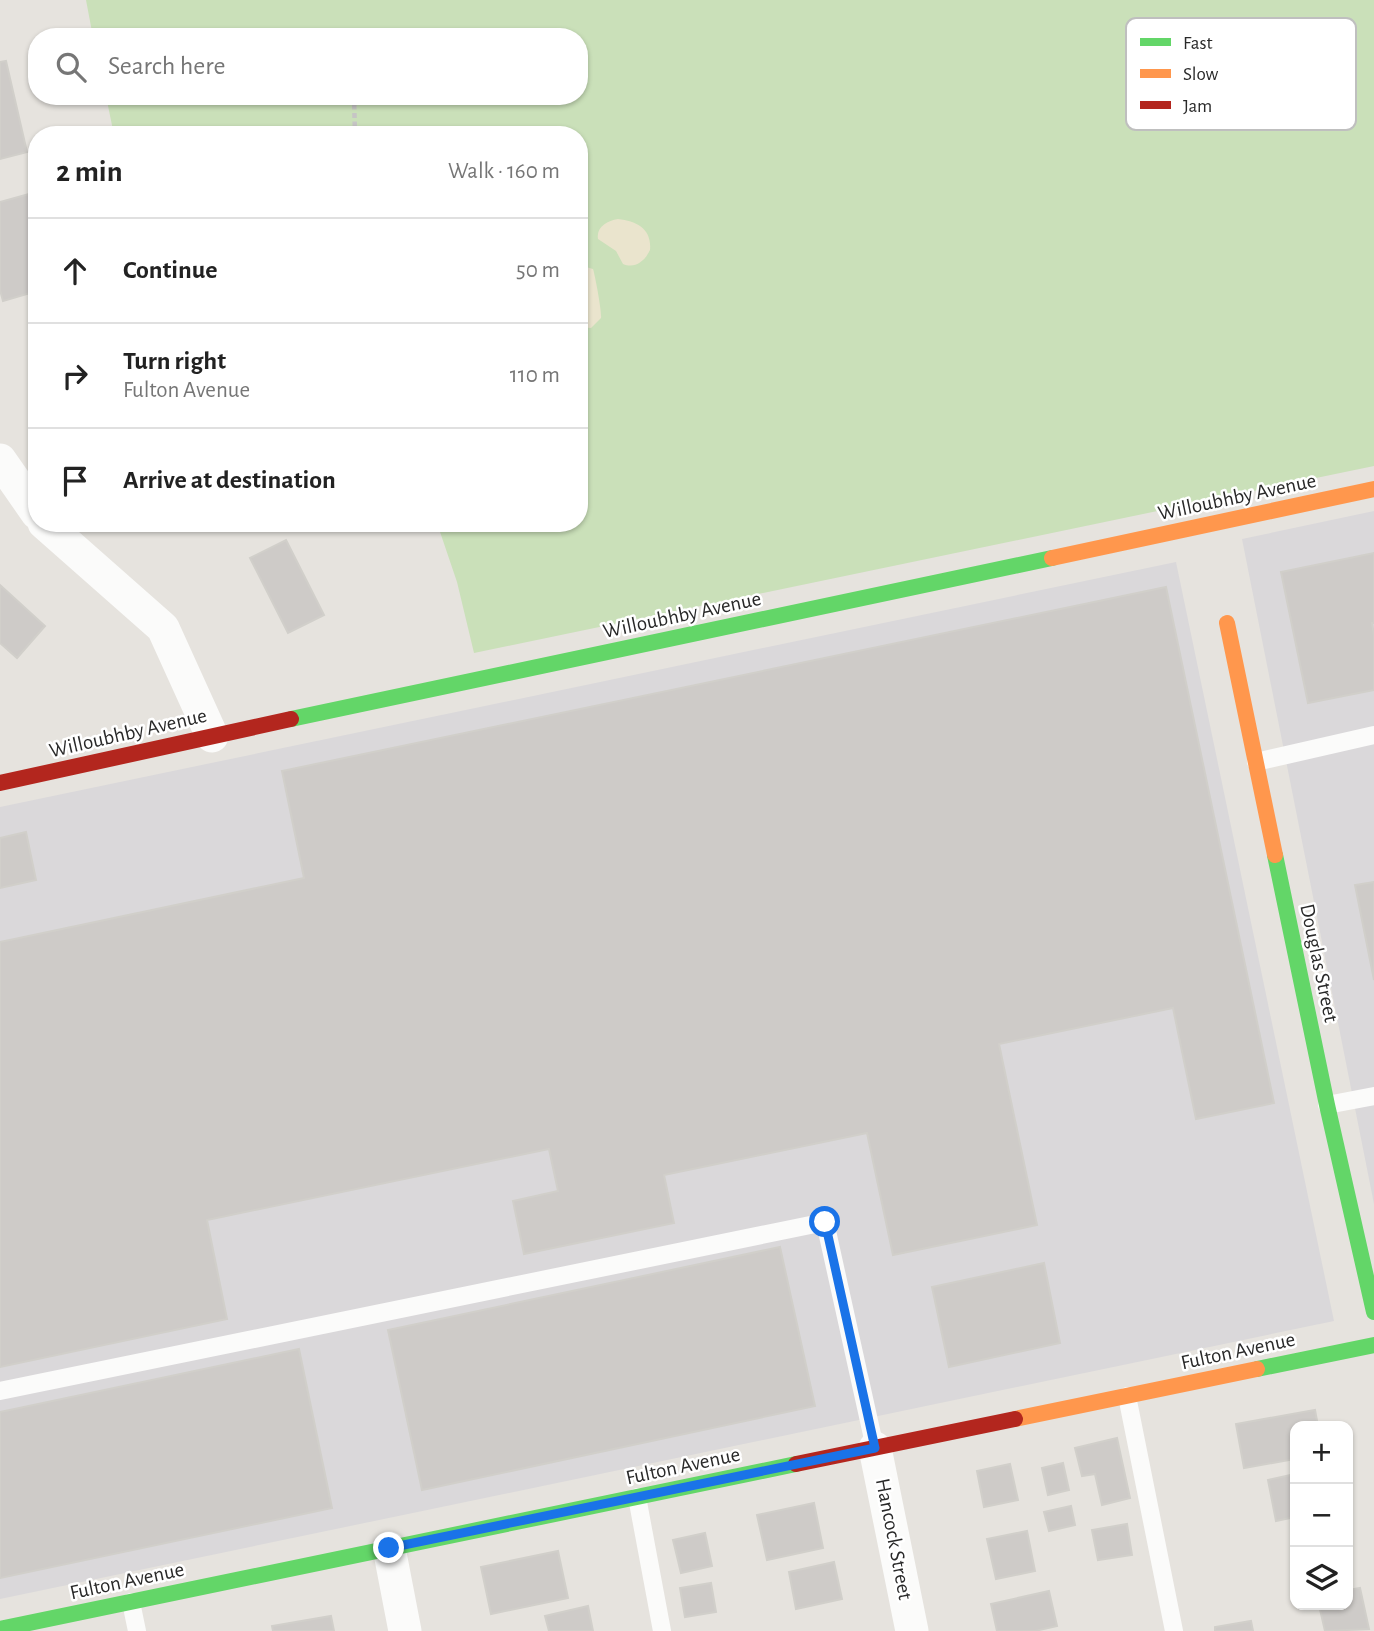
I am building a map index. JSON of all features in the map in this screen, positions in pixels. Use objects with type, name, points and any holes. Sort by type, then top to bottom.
[{"type":"street","points":[[0,460],[28,500]]},
{"type":"street","name":"Willoubhby Avenue","points":[[0,783],[1374,489]]},
{"type":"street","points":[[54,532],[163,628],[212,736]]},
{"type":"street","name":"Douglas Street","points":[[1227,622],[1327,1105],[1374,1312]]},
{"type":"street","name":"Fulton Avenue","points":[[0,1629],[1374,1345]]},
{"type":"street","name":"Hancock Street","points":[[875,1448],[912,1631]]},
{"type":"street","points":[[389,1548],[405,1631]]},
{"type":"lane","points":[[1256,762],[1374,735]]},
{"type":"lane","points":[[1327,1105],[1374,1096]]},
{"type":"lane","points":[[0,1391],[825,1222],[875,1448]]},
{"type":"lane","points":[[1127,1396],[1174,1631]]},
{"type":"lane","points":[[637,1497],[662,1631]]},
{"type":"lane","points":[[131,1601],[137,1631]]},
{"type":"path","points":[[354,105],[355,126]]},
{"type":"shaded area","points":[[1374,511],[1374,1204],[1242,539]]},
{"type":"shaded area","points":[[1176,562],[1334,1321],[0,1599],[0,807]]},
{"type":"green space","points":[[86,0],[1374,0],[1374,466],[474,653],[457,582],[440,532],[588,532],[588,126],[112,126],[108,105],[588,105],[588,28],[91,28]]},
{"type":"sand","points":[[618,219],[637,224],[649,237],[650,250],[642,261],[635,265],[623,264],[616,251],[598,239],[603,225]]},
{"type":"sand","points":[[588,268],[593,269],[601,318],[588,328]]},
{"type":"building","points":[[6,61],[27,152],[0,159],[0,62]]},
{"type":"building","points":[[28,194],[28,294],[3,301],[0,290],[0,202]]},
{"type":"building","points":[[286,540],[324,615],[288,633],[250,558]]},
{"type":"building","points":[[1374,553],[1374,690],[1308,703],[1281,572]]},
{"type":"building","points":[[0,585],[45,626],[17,658],[0,643]]},
{"type":"building","points":[[1166,587],[1274,1103],[1196,1119],[1173,1008],[999,1044],[1037,1225],[893,1255],[867,1133],[664,1175],[674,1223],[524,1254],[513,1201],[558,1191],[549,1149],[207,1220],[227,1319],[0,1367],[0,942],[304,878],[282,771]]},
{"type":"building","points":[[26,832],[36,880],[0,888],[0,838]]},
{"type":"building","points":[[1374,882],[1374,980],[1355,885]]},
{"type":"building","points":[[780,1247],[815,1406],[422,1490],[388,1330]]},
{"type":"building","points":[[1044,1263],[1060,1343],[949,1367],[932,1287]]},
{"type":"building","points":[[299,1349],[332,1508],[0,1578],[0,1412]]},
{"type":"building","points":[[1315,1410],[1317,1421],[1290,1421],[1290,1460],[1244,1468],[1236,1424]]},
{"type":"building","points":[[1117,1438],[1130,1498],[1102,1505],[1095,1474],[1082,1476],[1075,1448]]},
{"type":"building","points":[[1063,1463],[1069,1490],[1048,1495],[1042,1468]]},
{"type":"building","points":[[1010,1464],[1018,1500],[984,1507],[977,1471]]},
{"type":"building","points":[[1290,1475],[1290,1518],[1276,1521],[1268,1480]]},
{"type":"building","points":[[814,1503],[823,1548],[767,1560],[757,1515]]},
{"type":"building","points":[[1071,1506],[1075,1525],[1049,1531],[1044,1512]]},
{"type":"building","points":[[1127,1524],[1132,1555],[1098,1560],[1092,1530]]},
{"type":"building","points":[[1027,1531],[1035,1571],[996,1579],[987,1539]]},
{"type":"building","points":[[705,1533],[712,1566],[681,1573],[673,1540]]},
{"type":"building","points":[[558,1551],[568,1598],[491,1614],[481,1567]]},
{"type":"building","points":[[834,1562],[842,1599],[796,1609],[789,1572]]},
{"type":"building","points":[[711,1583],[716,1612],[685,1617],[680,1588]]},
{"type":"building","points":[[1360,1588],[1369,1629],[1325,1631],[1320,1610],[1353,1610],[1353,1589]]},
{"type":"building","points":[[1049,1591],[1057,1626],[1035,1631],[997,1631],[991,1604]]},
{"type":"building","points":[[588,1606],[593,1631],[549,1631],[545,1616]]},
{"type":"building","points":[[331,1616],[334,1631],[273,1631],[272,1626]]},
{"type":"building","points":[[1251,1621],[1253,1631],[1215,1631],[1215,1627]]},
{"type":"traffic: fast","points":[[291,719],[1052,558]]},
{"type":"traffic: fast","points":[[1275,855],[1327,1105],[1374,1312]]},
{"type":"traffic: fast","points":[[1257,1369],[1374,1345]]},
{"type":"traffic: fast","points":[[0,1629],[796,1464]]},
{"type":"traffic: slow","points":[[1052,558],[1374,489]]},
{"type":"traffic: slow","points":[[1227,623],[1275,855]]},
{"type":"traffic: slow","points":[[1015,1419],[1257,1369]]},
{"type":"traffic: jam","points":[[0,783],[291,719]]},
{"type":"traffic: jam","points":[[796,1464],[1015,1419]]},
{"type":"route","points":[[389,1548],[875,1448],[825,1222]]}]
